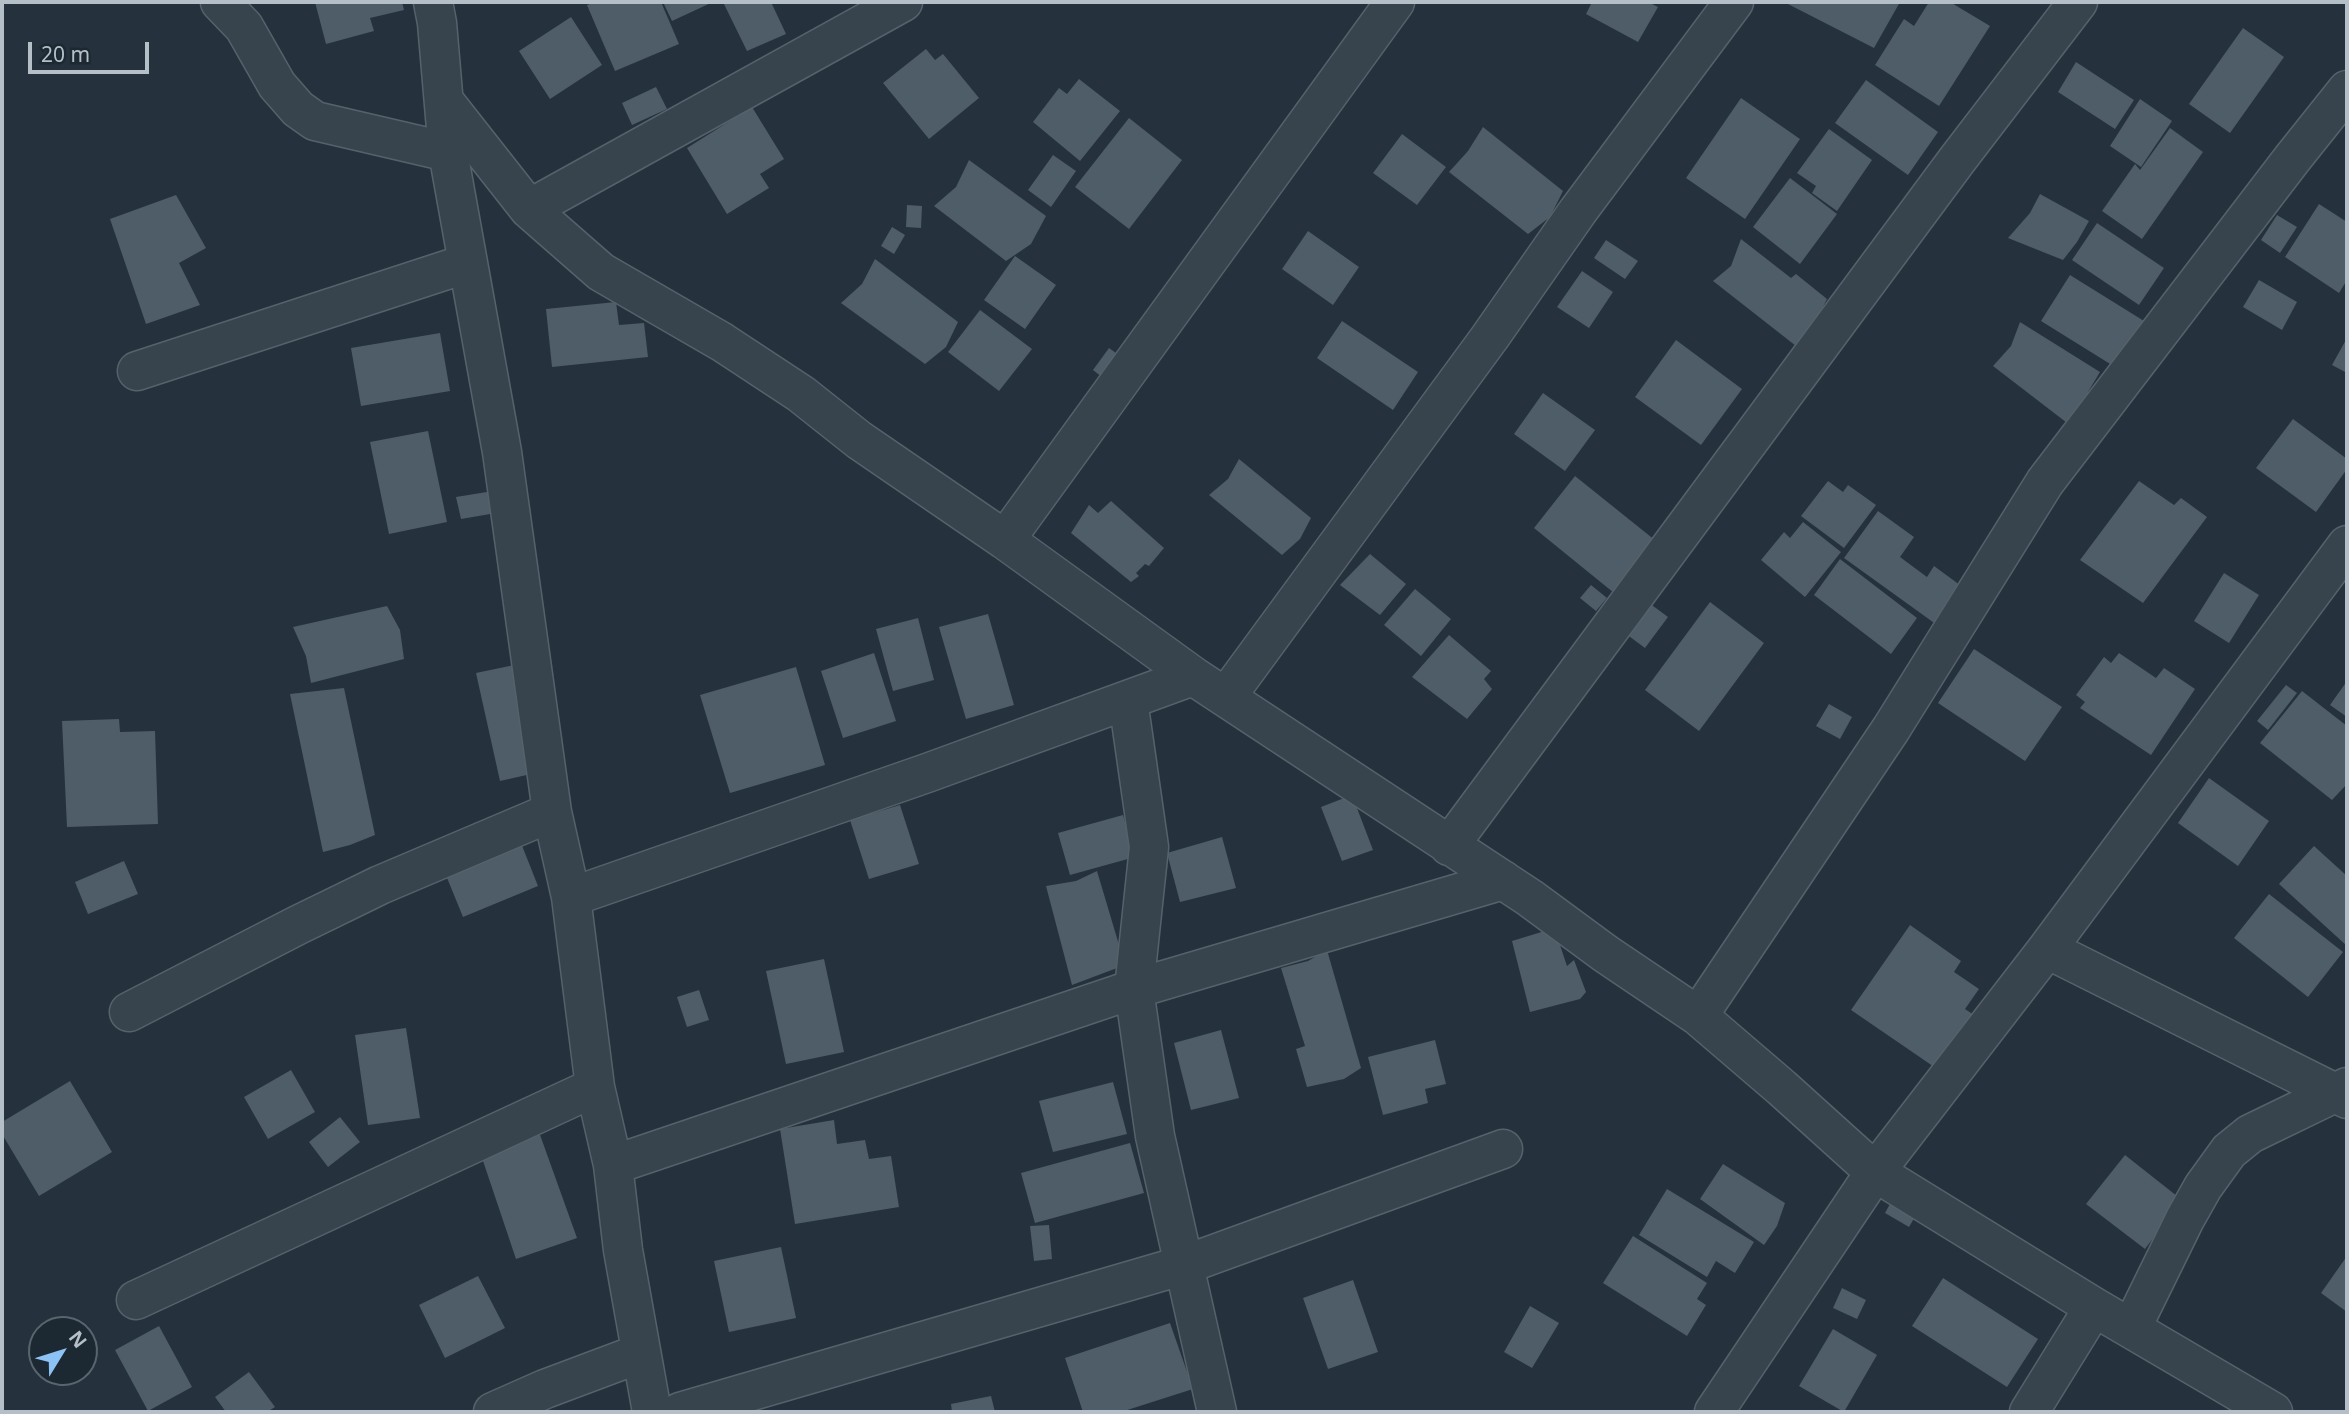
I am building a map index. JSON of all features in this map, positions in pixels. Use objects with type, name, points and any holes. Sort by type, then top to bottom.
[{"type":"street","points":[[220,2],[244,27],[276,85],[298,109],[315,121],[448,152]]},
{"type":"street","points":[[433,2],[448,152],[502,452],[552,812],[571,898],[595,1087],[613,1166],[623,1250],[652,1412]]},
{"type":"street","points":[[529,209],[903,2]]},
{"type":"street","points":[[1005,540],[1395,2]]},
{"type":"street","points":[[1226,696],[1578,211],[1734,2]]},
{"type":"street","points":[[1449,846],[1924,204],[2078,2]]},
{"type":"street","points":[[1698,1016],[1891,729],[2045,482],[2347,90]]},
{"type":"street","points":[[444,101],[529,209],[601,272],[722,342],[801,394],[859,440],[1005,540],[1193,676],[1503,880],[1698,1016],[1782,1087],[1875,1172],[2094,1307],[2273,1412]]},
{"type":"street","points":[[137,371],[468,263]]},
{"type":"street","points":[[1714,1412],[1875,1172],[2047,949],[2347,545]]},
{"type":"street","points":[[571,898],[1193,676]]},
{"type":"street","points":[[1128,700],[1149,847],[1134,989],[1155,1136],[1217,1412]]},
{"type":"street","points":[[129,1012],[380,886],[552,812]]},
{"type":"street","points":[[613,1166],[1134,989],[1503,880]]},
{"type":"street","points":[[2047,949],[2342,1093]]},
{"type":"street","points":[[136,1300],[595,1087]]},
{"type":"street","points":[[2132,1327],[2185,1219],[2203,1187],[2229,1151],[2250,1134],[2342,1093]]},
{"type":"street","points":[[680,1412],[1184,1265],[1503,1149]]},
{"type":"street","points":[[2029,1412],[2094,1307]]},
{"type":"street","points":[[493,1412],[545,1389],[641,1353]]},
{"type":"building","points":[[315,2],[402,2],[404,10],[370,18],[374,31],[326,44]]},
{"type":"building","points":[[595,2],[661,2],[679,44],[615,71],[587,5]]},
{"type":"building","points":[[663,2],[713,2],[672,21]]},
{"type":"building","points":[[723,2],[771,2],[786,34],[747,51]]},
{"type":"building","points":[[1592,2],[1648,2],[1658,7],[1638,42],[1586,14]]},
{"type":"building","points":[[1784,2],[1900,2],[1874,48]]},
{"type":"building","points":[[1929,2],[1950,2],[1990,26],[1939,106],[1875,65],[1904,19],[1914,26]]},
{"type":"building","points":[[571,17],[602,65],[550,99],[519,51]]},
{"type":"building","points":[[2243,28],[2284,57],[2230,133],[2189,104]]},
{"type":"building","points":[[926,49],[935,60],[943,54],[979,98],[929,139],[883,83]]},
{"type":"building","points":[[2076,62],[2134,100],[2115,129],[2058,92]]},
{"type":"building","points":[[1079,79],[1120,111],[1080,161],[1033,122],[1059,88],[1067,94]]},
{"type":"building","points":[[1866,80],[1938,132],[1908,175],[1835,123]]},
{"type":"building","points":[[656,87],[667,109],[632,125],[622,103]]},
{"type":"building","points":[[1741,98],[1800,139],[1745,219],[1686,178]]},
{"type":"building","points":[[2140,99],[2172,121],[2141,167],[2110,146]]},
{"type":"building","points":[[752,107],[784,159],[760,174],[769,188],[727,214],[687,148]]},
{"type":"building","points":[[1129,118],[1182,160],[1129,229],[1075,187]]},
{"type":"building","points":[[1483,127],[1563,191],[1550,217],[1528,234],[1449,172],[1468,151]]},
{"type":"building","points":[[2170,128],[2203,152],[2142,239],[2102,211],[2135,164],[2140,170]]},
{"type":"building","points":[[1829,129],[1872,160],[1837,211],[1812,193],[1816,186],[1797,173]]},
{"type":"building","points":[[1402,134],[1446,167],[1417,205],[1373,173]]},
{"type":"building","points":[[1053,155],[1076,171],[1051,207],[1028,190]]},
{"type":"building","points":[[969,160],[1046,216],[1031,244],[1006,261],[934,206],[956,187]]},
{"type":"building","points":[[1790,178],[1837,214],[1800,264],[1753,227]]},
{"type":"building","points":[[2040,194],[2089,221],[2063,260],[2008,238],[2030,213]]},
{"type":"building","points":[[176,195],[206,248],[179,263],[200,305],[146,324],[110,219]]},
{"type":"building","points":[[2319,204],[2347,222],[2347,280],[2339,293],[2285,257]]},
{"type":"building","points":[[907,205],[922,206],[921,228],[906,227]]},
{"type":"building","points":[[2277,215],[2297,227],[2280,253],[2261,240]]},
{"type":"building","points":[[2097,223],[2164,268],[2139,305],[2072,260]]},
{"type":"building","points":[[892,227],[905,235],[894,254],[881,246]]},
{"type":"building","points":[[1308,231],[1359,267],[1333,305],[1282,269]]},
{"type":"building","points":[[1741,239],[1791,278],[1796,274],[1827,299],[1813,327],[1796,346],[1713,281],[1731,266]]},
{"type":"building","points":[[1606,240],[1638,261],[1625,279],[1594,258]]},
{"type":"building","points":[[1015,256],[1056,285],[1025,329],[984,300]]},
{"type":"building","points":[[875,259],[958,322],[946,347],[925,364],[841,303],[862,284]]},
{"type":"building","points":[[1582,271],[1613,292],[1589,328],[1557,307]]},
{"type":"building","points":[[2070,275],[2144,321],[2115,367],[2041,321]]},
{"type":"building","points":[[2259,280],[2297,302],[2282,330],[2243,307]]},
{"type":"building","points":[[616,302],[619,325],[644,323],[648,357],[552,367],[546,309]]},
{"type":"building","points":[[980,310],[1032,349],[999,391],[948,352]]},
{"type":"building","points":[[1342,321],[1418,372],[1393,410],[1317,358]]},
{"type":"building","points":[[2020,322],[2100,372],[2088,392],[2095,398],[2071,426],[1993,366],[2011,346]]},
{"type":"building","points":[[440,333],[450,391],[361,406],[351,348]]},
{"type":"building","points":[[2347,338],[2347,373],[2332,365]]},
{"type":"building","points":[[1676,340],[1742,389],[1701,445],[1635,397]]},
{"type":"building","points":[[1109,348],[1123,358],[1107,381],[1093,370]]},
{"type":"building","points":[[1543,393],[1595,430],[1565,471],[1514,434]]},
{"type":"building","points":[[2293,419],[2347,459],[2347,469],[2316,512],[2256,468]]},
{"type":"building","points":[[428,431],[447,522],[389,534],[370,442]]},
{"type":"building","points":[[1239,459],[1311,518],[1300,539],[1282,555],[1209,495],[1228,479]]},
{"type":"building","points":[[1575,476],[1661,545],[1619,597],[1534,528]]},
{"type":"building","points":[[1828,481],[1843,492],[1848,485],[1876,505],[1844,548],[1801,516]]},
{"type":"building","points":[[2139,481],[2174,505],[2181,498],[2207,517],[2143,603],[2080,560]]},
{"type":"building","points":[[499,490],[502,512],[461,519],[456,497]]},
{"type":"building","points":[[1111,501],[1164,548],[1149,566],[1145,564],[1136,573],[1139,576],[1131,582],[1071,533],[1089,505],[1098,513]]},
{"type":"building","points":[[1878,511],[1914,537],[1900,557],[1927,577],[1934,566],[1964,588],[1937,625],[1844,558]]},
{"type":"building","points":[[1803,522],[1841,552],[1805,597],[1761,560],[1784,532],[1790,538]]},
{"type":"building","points":[[1370,554],[1406,584],[1380,615],[1340,585]]},
{"type":"building","points":[[1840,559],[1917,618],[1891,654],[1814,595]]},
{"type":"building","points":[[2224,573],[2259,595],[2229,643],[2194,621]]},
{"type":"building","points":[[1591,585],[1607,598],[1596,611],[1580,598]]},
{"type":"building","points":[[1415,589],[1451,619],[1421,656],[1384,625]]},
{"type":"building","points":[[1641,597],[1668,617],[1645,648],[1618,628]]},
{"type":"building","points":[[1710,602],[1764,643],[1699,731],[1645,690]]},
{"type":"building","points":[[387,606],[400,630],[404,659],[311,683],[306,656],[293,627]]},
{"type":"building","points":[[988,614],[1014,705],[966,719],[939,627]]},
{"type":"building","points":[[918,618],[934,680],[893,691],[876,629]]},
{"type":"building","points":[[1449,635],[1491,671],[1484,679],[1492,689],[1467,719],[1412,677]]},
{"type":"building","points":[[1974,649],[2062,707],[2025,761],[1938,703]]},
{"type":"building","points":[[874,653],[896,721],[843,738],[821,671]]},
{"type":"building","points":[[2119,653],[2156,678],[2164,668],[2195,689],[2151,755],[2080,708],[2085,702],[2076,695],[2104,657],[2111,663]]},
{"type":"building","points":[[519,664],[540,772],[500,781],[476,673]]},
{"type":"building","points":[[796,667],[825,765],[730,793],[700,695]]},
{"type":"building","points":[[2347,681],[2347,717],[2330,705]]},
{"type":"building","points":[[2286,685],[2297,693],[2268,730],[2257,721]]},
{"type":"building","points":[[344,688],[375,835],[323,852],[290,694]]},
{"type":"building","points":[[2302,691],[2347,726],[2347,784],[2332,800],[2260,743]]},
{"type":"building","points":[[1829,704],[1852,717],[1840,739],[1816,726]]},
{"type":"building","points":[[119,719],[120,732],[155,731],[158,824],[67,827],[62,721]]},
{"type":"building","points":[[2209,778],[2269,821],[2238,866],[2178,823]]},
{"type":"building","points":[[1352,795],[1373,850],[1342,861],[1321,807]]},
{"type":"building","points":[[900,805],[919,864],[869,879],[850,820]]},
{"type":"building","points":[[1123,815],[1135,857],[1070,875],[1058,833]]},
{"type":"building","points":[[1222,837],[1236,888],[1180,902],[1167,853]]},
{"type":"building","points":[[519,838],[538,886],[463,917],[443,868]]},
{"type":"building","points":[[2314,846],[2347,876],[2347,946],[2279,884]]},
{"type":"building","points":[[124,861],[138,894],[88,914],[75,882]]},
{"type":"building","points":[[1097,871],[1125,965],[1072,985],[1046,886],[1076,881]]},
{"type":"building","points":[[2269,894],[2343,952],[2308,997],[2234,938]]},
{"type":"building","points":[[1910,925],[1961,961],[1954,972],[1979,989],[1965,1009],[1980,1019],[1943,1073],[1851,1010]]},
{"type":"building","points":[[1548,930],[1556,933],[1567,966],[1574,960],[1586,992],[1580,999],[1530,1012],[1512,941]]},
{"type":"building","points":[[1327,950],[1361,1068],[1344,1079],[1307,1087],[1296,1049],[1305,1046],[1281,968],[1308,961]]},
{"type":"building","points":[[824,959],[844,1052],[786,1064],[766,971]]},
{"type":"building","points":[[699,990],[709,1020],[687,1027],[677,997]]},
{"type":"building","points":[[406,1028],[420,1118],[368,1125],[355,1035]]},
{"type":"building","points":[[1221,1030],[1239,1098],[1191,1110],[1174,1043]]},
{"type":"building","points":[[1435,1040],[1446,1084],[1425,1089],[1428,1103],[1383,1115],[1368,1057]]},
{"type":"building","points":[[291,1070],[315,1112],[268,1139],[244,1097]]},
{"type":"building","points":[[70,1081],[112,1152],[39,1196],[2,1134],[2,1122]]},
{"type":"building","points":[[1113,1082],[1127,1134],[1053,1152],[1039,1101]]},
{"type":"building","points":[[340,1117],[360,1142],[328,1167],[309,1142]]},
{"type":"building","points":[[834,1120],[837,1144],[865,1140],[869,1159],[891,1156],[899,1207],[795,1224],[780,1129]]},
{"type":"building","points":[[539,1132],[577,1238],[516,1259],[480,1152]]},
{"type":"building","points":[[1130,1143],[1144,1193],[1035,1223],[1021,1173]]},
{"type":"building","points":[[2125,1155],[2182,1200],[2145,1249],[2086,1204]]},
{"type":"building","points":[[1723,1164],[1785,1203],[1777,1226],[1764,1245],[1700,1199]]},
{"type":"building","points":[[1667,1189],[1754,1242],[1735,1273],[1716,1261],[1707,1277],[1639,1235]]},
{"type":"building","points":[[1897,1191],[1922,1205],[1909,1227],[1885,1213]]},
{"type":"building","points":[[1049,1225],[1052,1259],[1034,1261],[1030,1226]]},
{"type":"building","points":[[1633,1236],[1707,1283],[1697,1299],[1706,1305],[1687,1336],[1603,1283]]},
{"type":"building","points":[[781,1247],[796,1318],[729,1332],[714,1261]]},
{"type":"building","points":[[2347,1256],[2347,1312],[2321,1293]]},
{"type":"building","points":[[478,1276],[505,1328],[445,1358],[419,1305]]},
{"type":"building","points":[[1943,1278],[2038,1339],[2007,1387],[1912,1326]]},
{"type":"building","points":[[1353,1280],[1378,1352],[1328,1369],[1303,1298]]},
{"type":"building","points":[[1842,1288],[1866,1300],[1857,1319],[1833,1308]]},
{"type":"building","points":[[1530,1306],[1559,1323],[1532,1368],[1504,1352]]},
{"type":"building","points":[[1170,1323],[1193,1389],[1121,1412],[1083,1412],[1065,1358]]},
{"type":"building","points":[[159,1326],[192,1387],[148,1411],[115,1350]]},
{"type":"building","points":[[1833,1329],[1877,1355],[1844,1412],[1799,1386]]},
{"type":"building","points":[[249,1372],[275,1407],[267,1412],[226,1412],[215,1397]]},
{"type":"building","points":[[991,1396],[995,1412],[952,1412],[951,1404]]}]
